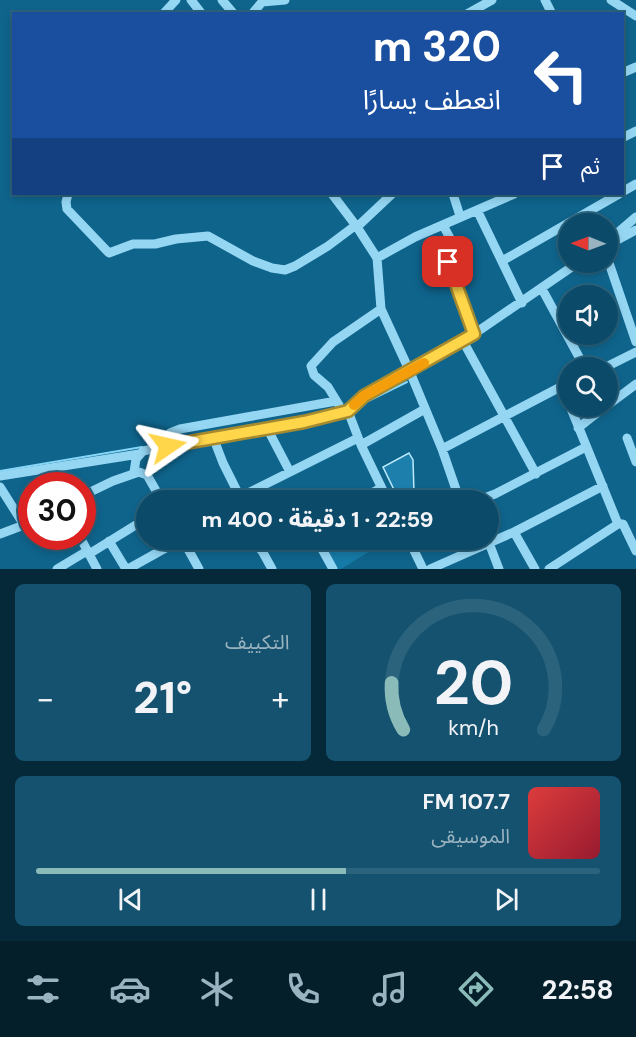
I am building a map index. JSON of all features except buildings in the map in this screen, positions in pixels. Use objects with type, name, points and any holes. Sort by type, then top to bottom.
[{"type":"street","points":[[165,12],[176,0]]},
{"type":"street","points":[[191,0],[200,12]]},
{"type":"street","points":[[222,0],[232,12]]},
{"type":"street","points":[[262,1],[285,0]]},
{"type":"street","points":[[471,12],[492,0]]},
{"type":"street","points":[[611,0],[630,16]]},
{"type":"street","points":[[68,195],[67,209],[108,253],[133,244],[155,244],[176,239],[208,236],[254,261],[285,270],[328,246],[356,226],[391,195]]},
{"type":"street","points":[[333,195],[377,258],[381,309],[410,372],[456,490]]},
{"type":"street","points":[[453,195],[460,216]]},
{"type":"street","points":[[502,261],[618,195]]},
{"type":"street","points":[[377,258],[502,196]]},
{"type":"street","points":[[477,210],[522,303]]},
{"type":"street","points":[[618,232],[636,217]]},
{"type":"street","points":[[443,225],[458,255],[447,264],[474,334]]},
{"type":"street","points":[[618,240],[636,231]]},
{"type":"street","points":[[0,477],[54,466],[139,454],[168,446],[346,412],[364,396],[463,341],[564,273]]},
{"type":"street","points":[[612,273],[636,342]]},
{"type":"street","points":[[542,289],[579,357]]},
{"type":"street","points":[[377,490],[381,488],[346,412],[328,387],[314,375],[311,366],[333,342],[381,309]]},
{"type":"street","points":[[463,341],[536,474]]},
{"type":"street","points":[[618,361],[636,352]]},
{"type":"street","points":[[618,398],[636,384]]},
{"type":"street","points":[[442,450],[558,389]]},
{"type":"street","points":[[168,446],[170,433],[180,429],[336,401]]},
{"type":"street","points":[[255,490],[425,409]]},
{"type":"street","points":[[574,417],[618,524]]},
{"type":"street","points":[[578,428],[592,417]]},
{"type":"street","points":[[267,428],[290,472]]},
{"type":"street","points":[[213,437],[232,490]]},
{"type":"street","points":[[627,438],[636,462]]},
{"type":"street","points":[[499,492],[586,447]]},
{"type":"street","points":[[134,472],[139,454]]},
{"type":"street","points":[[96,490],[134,472],[144,472],[156,490]]},
{"type":"street","points":[[499,539],[603,486]]},
{"type":"street","points":[[0,487],[18,510]]},
{"type":"street","points":[[549,569],[622,523],[636,551]]},
{"type":"street","points":[[57,569],[136,525]]},
{"type":"street","points":[[627,530],[636,525]]},
{"type":"street","points":[[0,534],[18,527]]},
{"type":"street","points":[[514,532],[535,569]]},
{"type":"street","points":[[109,541],[127,569],[163,550]]},
{"type":"street","points":[[188,550],[199,569]]},
{"type":"street","points":[[261,550],[272,569]]},
{"type":"street","points":[[323,550],[333,569]]},
{"type":"street","points":[[414,550],[423,569]]},
{"type":"street","points":[[430,569],[463,550]]},
{"type":"street","points":[[492,550],[499,569]]},
{"type":"street","points":[[88,552],[97,569]]},
{"type":"shaded area","points":[[325,550],[372,550],[341,569],[335,569]]},
{"type":"waterway","points":[[360,405],[407,382]]},
{"type":"waterway","points":[[0,471],[142,447]]},
{"type":"slow traffic","points":[[354,405],[364,396],[424,363]]},
{"type":"route","points":[[168,446],[304,422],[348,411],[364,396],[474,334],[448,262]]}]
